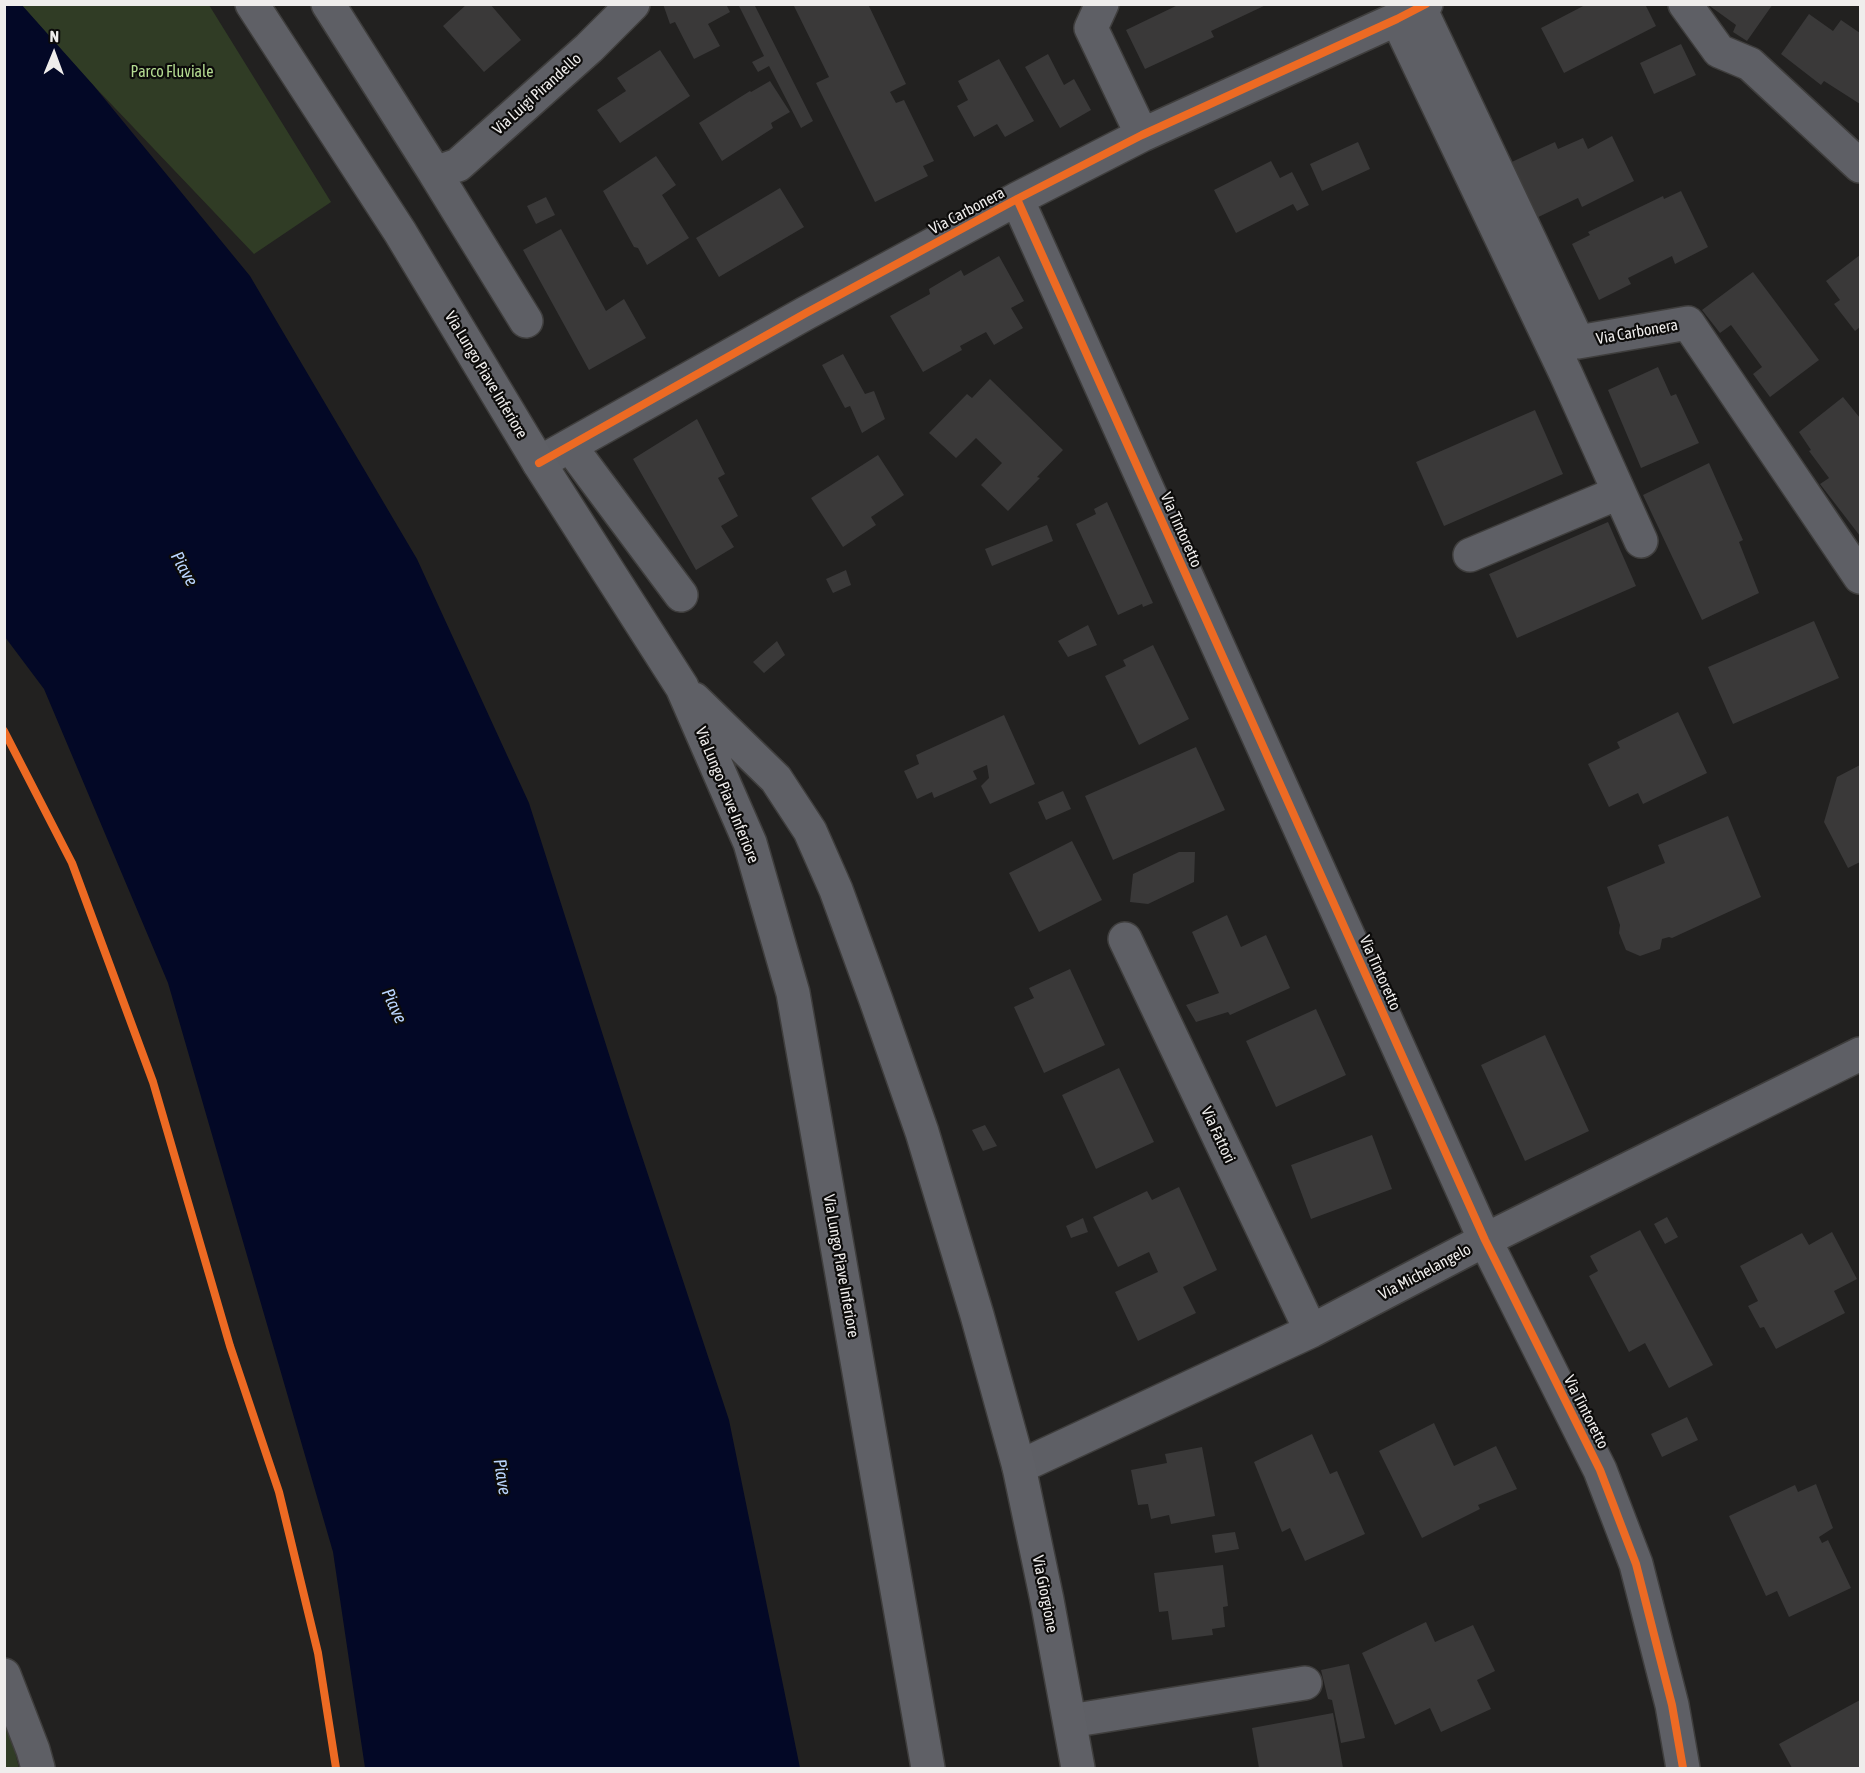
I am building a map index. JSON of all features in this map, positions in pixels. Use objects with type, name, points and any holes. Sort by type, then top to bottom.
[{"type":"main road","name":"Via Lungo Piave Inferiore","points":[[252,4],[400,232],[539,463],[682,687],[750,843],[793,993],[928,1768]]},
{"type":"main road","name":"Via Giorgione","points":[[682,687],[776,779],[810,831],[836,890],[922,1132],[977,1315],[1019,1467],[1070,1721],[1077,1768]]},
{"type":"street","points":[[328,4],[526,321]]},
{"type":"street","name":"Via Luigi Pirandello","points":[[435,172],[458,165],[589,48],[633,4]]},
{"type":"street","points":[[1102,4],[1091,27],[1142,135]]},
{"type":"street","points":[[1685,4],[1719,51],[1750,64],[1860,166]]},
{"type":"street","name":"Via Carbonera","points":[[539,463],[806,313],[1017,199],[1142,135],[1415,9],[1578,342],[1688,323],[1860,577]]},
{"type":"street","points":[[1415,9],[1566,374],[1641,542]]},
{"type":"street","name":"Via Tintoretto","points":[[1017,199],[1485,1240],[1600,1470],[1636,1564],[1672,1706],[1683,1768]]},
{"type":"street","points":[[570,446],[681,595]]},
{"type":"street","points":[[1470,555],[1618,493]]},
{"type":"street","name":"Via Fattori","points":[[1125,939],[1311,1331]]},
{"type":"street","name":"Via Michelangelo","points":[[1019,1467],[1311,1331],[1485,1240],[1860,1054]]},
{"type":"street","points":[[4,1675],[38,1768]]},
{"type":"street","points":[[1070,1721],[1305,1683]]},
{"type":"green space","name":"Parco Fluviale","points":[[21,5],[209,5],[331,202],[254,254],[94,86]]},
{"type":"green space","points":[[4,1717],[14,1748],[19,1768],[5,1768]]},
{"type":"water","name":"Piave","points":[[21,4],[94,86],[250,276],[417,559],[529,803],[729,1420],[800,1768],[365,1768],[333,1552],[168,983],[44,689],[5,637],[4,5]]},
{"type":"building","points":[[467,4],[490,4],[521,40],[484,72],[443,26]]},
{"type":"building","points":[[663,4],[726,4],[730,12],[708,24],[720,46],[694,59],[675,22],[670,24]]},
{"type":"building","points":[[738,4],[754,4],[813,121],[801,128],[769,66],[758,72],[752,62],[764,56]]},
{"type":"building","points":[[793,4],[868,4],[906,84],[890,92],[896,103],[904,100],[934,161],[923,166],[928,176],[875,202],[816,83],[829,77]]},
{"type":"building","points":[[1180,4],[1268,4],[1211,31],[1214,37],[1145,69],[1126,30]]},
{"type":"building","points":[[1587,4],[1645,4],[1656,26],[1564,73],[1541,28]]},
{"type":"building","points":[[1707,4],[1773,4],[1747,41],[1733,32],[1736,25]]},
{"type":"building","points":[[1809,14],[1833,31],[1841,20],[1860,33],[1860,104],[1824,81],[1821,85],[1781,54]]},
{"type":"building","points":[[1681,44],[1696,75],[1654,94],[1640,63]]},
{"type":"building","points":[[660,50],[690,96],[620,143],[597,110],[626,91],[617,78]]},
{"type":"building","points":[[1048,54],[1064,85],[1074,79],[1091,110],[1060,128],[1025,67]]},
{"type":"building","points":[[999,59],[1034,121],[1005,137],[997,124],[974,137],[957,106],[968,100],[958,81]]},
{"type":"building","points":[[770,81],[790,112],[771,123],[773,128],[722,161],[699,123]]},
{"type":"building","points":[[1612,136],[1634,181],[1582,207],[1578,198],[1530,221],[1503,166],[1555,142],[1558,149],[1583,138],[1588,149]]},
{"type":"building","points":[[1358,142],[1370,169],[1322,191],[1310,164]]},
{"type":"building","points":[[656,156],[676,185],[662,195],[689,238],[647,265],[638,248],[634,247],[603,191]]},
{"type":"building","points":[[1271,161],[1280,178],[1292,172],[1309,205],[1297,211],[1293,204],[1236,233],[1214,190]]},
{"type":"building","points":[[780,188],[804,227],[719,277],[696,238]]},
{"type":"building","points":[[1681,191],[1708,247],[1675,264],[1672,256],[1628,278],[1631,284],[1599,300],[1572,244],[1590,235],[1588,232],[1663,196],[1664,199]]},
{"type":"building","points":[[546,197],[555,215],[536,224],[527,206]]},
{"type":"building","points":[[561,229],[606,311],[624,299],[646,338],[589,370],[523,250]]},
{"type":"building","points":[[1860,255],[1860,327],[1855,331],[1834,304],[1840,300],[1826,281]]},
{"type":"building","points":[[999,256],[1024,301],[1011,308],[1023,328],[994,345],[986,332],[960,346],[962,350],[923,372],[890,316],[930,294],[929,289],[961,270],[964,276]]},
{"type":"building","points":[[1753,272],[1819,360],[1770,397],[1753,374],[1762,367],[1731,325],[1720,333],[1702,310]]},
{"type":"building","points":[[843,354],[865,394],[874,391],[885,419],[862,433],[850,406],[845,408],[822,365]]},
{"type":"building","points":[[1658,367],[1671,396],[1676,394],[1699,443],[1641,468],[1608,390]]},
{"type":"building","points":[[990,379],[1063,450],[1008,511],[981,485],[1002,463],[976,438],[956,458],[929,433],[967,394],[972,398]]},
{"type":"building","points":[[1843,397],[1860,418],[1860,536],[1820,484],[1829,478],[1809,451],[1811,450],[1799,432]]},
{"type":"building","points":[[1535,410],[1563,474],[1444,526],[1416,462]]},
{"type":"building","points":[[697,419],[725,474],[718,478],[738,516],[721,526],[734,547],[696,570],[633,459]]},
{"type":"building","points":[[878,455],[904,495],[871,517],[876,525],[843,547],[811,498]]},
{"type":"building","points":[[1709,463],[1743,540],[1739,542],[1759,593],[1702,620],[1643,495]]},
{"type":"building","points":[[1107,502],[1153,603],[1143,607],[1142,604],[1118,615],[1076,524],[1096,514],[1094,509]]},
{"type":"building","points":[[1608,522],[1636,586],[1517,638],[1489,574]]},
{"type":"building","points":[[1047,525],[1053,541],[992,566],[985,549]]},
{"type":"building","points":[[846,570],[851,585],[833,593],[826,579]]},
{"type":"building","points":[[1814,621],[1839,678],[1733,724],[1708,667]]},
{"type":"building","points":[[1088,625],[1097,645],[1068,657],[1058,641]]},
{"type":"building","points":[[777,641],[785,655],[764,673],[753,662]]},
{"type":"building","points":[[1153,645],[1189,719],[1139,745],[1105,676],[1126,666],[1123,660]]},
{"type":"building","points":[[1678,712],[1707,773],[1643,804],[1638,793],[1609,807],[1588,764],[1620,748],[1617,742]]},
{"type":"building","points":[[1004,715],[1035,784],[990,804],[981,786],[989,778],[987,765],[973,771],[977,779],[934,798],[932,792],[917,799],[904,771],[919,764],[916,755]]},
{"type":"building","points":[[1196,747],[1225,810],[1113,860],[1085,796]]},
{"type":"building","points":[[1860,765],[1860,862],[1848,868],[1824,822],[1837,777]]},
{"type":"building","points":[[1063,791],[1071,809],[1046,820],[1038,802]]},
{"type":"building","points":[[1728,816],[1761,897],[1672,938],[1662,939],[1660,949],[1640,956],[1626,950],[1607,887],[1665,863],[1658,845]]},
{"type":"building","points":[[1072,841],[1102,900],[1039,932],[1009,873]]},
{"type":"building","points":[[1179,852],[1195,852],[1194,882],[1148,904],[1130,902],[1133,874]]},
{"type":"building","points":[[1227,915],[1241,947],[1266,935],[1290,988],[1230,1015],[1228,1012],[1196,1022],[1186,1005],[1219,993],[1192,932]]},
{"type":"building","points":[[1070,969],[1105,1045],[1044,1073],[1014,1007],[1034,998],[1029,988]]},
{"type":"building","points":[[1316,1009],[1346,1075],[1276,1107],[1246,1041]]},
{"type":"building","points":[[1545,1035],[1589,1131],[1525,1161],[1481,1065]]},
{"type":"building","points":[[1119,1068],[1154,1142],[1096,1169],[1062,1095]]},
{"type":"building","points":[[985,1125],[997,1146],[983,1151],[972,1130]]},
{"type":"building","points":[[1372,1135],[1392,1189],[1311,1219],[1291,1165]]},
{"type":"building","points":[[1179,1187],[1217,1270],[1183,1287],[1196,1313],[1138,1341],[1115,1292],[1158,1272],[1149,1252],[1118,1267],[1093,1217],[1147,1191],[1152,1200]]},
{"type":"building","points":[[1667,1217],[1678,1237],[1665,1244],[1654,1224]]},
{"type":"building","points":[[1083,1218],[1088,1232],[1071,1238],[1066,1226]]},
{"type":"building","points":[[1640,1230],[1713,1365],[1669,1388],[1645,1343],[1629,1352],[1589,1276],[1598,1271],[1590,1256]]},
{"type":"building","points":[[1832,1232],[1857,1279],[1834,1291],[1845,1313],[1776,1349],[1764,1327],[1760,1328],[1748,1306],[1758,1301],[1740,1266],[1802,1233],[1809,1245]]},
{"type":"building","points":[[1687,1417],[1698,1440],[1662,1457],[1651,1434]]},
{"type":"building","points":[[1434,1423],[1454,1466],[1496,1446],[1517,1489],[1478,1505],[1480,1509],[1422,1538],[1379,1451]]},
{"type":"building","points":[[1312,1434],[1330,1474],[1337,1471],[1365,1534],[1305,1561],[1290,1528],[1282,1532],[1254,1462]]},
{"type":"building","points":[[1202,1447],[1215,1516],[1171,1524],[1169,1515],[1151,1519],[1148,1504],[1138,1505],[1131,1470],[1167,1463],[1165,1454]]},
{"type":"building","points":[[1816,1484],[1833,1528],[1819,1537],[1822,1543],[1828,1540],[1851,1588],[1789,1617],[1777,1591],[1766,1596],[1729,1516],[1795,1485],[1798,1492]]},
{"type":"building","points":[[1235,1532],[1239,1549],[1215,1553],[1212,1535]]},
{"type":"building","points":[[1223,1565],[1228,1606],[1223,1607],[1225,1627],[1212,1629],[1213,1635],[1172,1640],[1168,1611],[1159,1612],[1154,1573]]},
{"type":"building","points":[[1426,1622],[1435,1642],[1473,1625],[1495,1671],[1477,1680],[1491,1709],[1441,1732],[1430,1708],[1395,1725],[1362,1653]]},
{"type":"building","points":[[1349,1664],[1365,1738],[1341,1743],[1332,1700],[1328,1699],[1321,1670]]},
{"type":"building","points":[[1860,1700],[1860,1768],[1792,1768],[1779,1744]]},
{"type":"building","points":[[1333,1713],[1343,1768],[1259,1768],[1252,1728]]},
{"type":"cycle path","points":[[539,463],[806,313],[1017,199],[1142,135],[1426,4]]},
{"type":"cycle path","points":[[1017,199],[1485,1240],[1600,1470],[1636,1564],[1672,1705],[1683,1768]]},
{"type":"cycle path","points":[[4,731],[72,863],[153,1082],[230,1346],[279,1492],[318,1653],[336,1768]]}]
